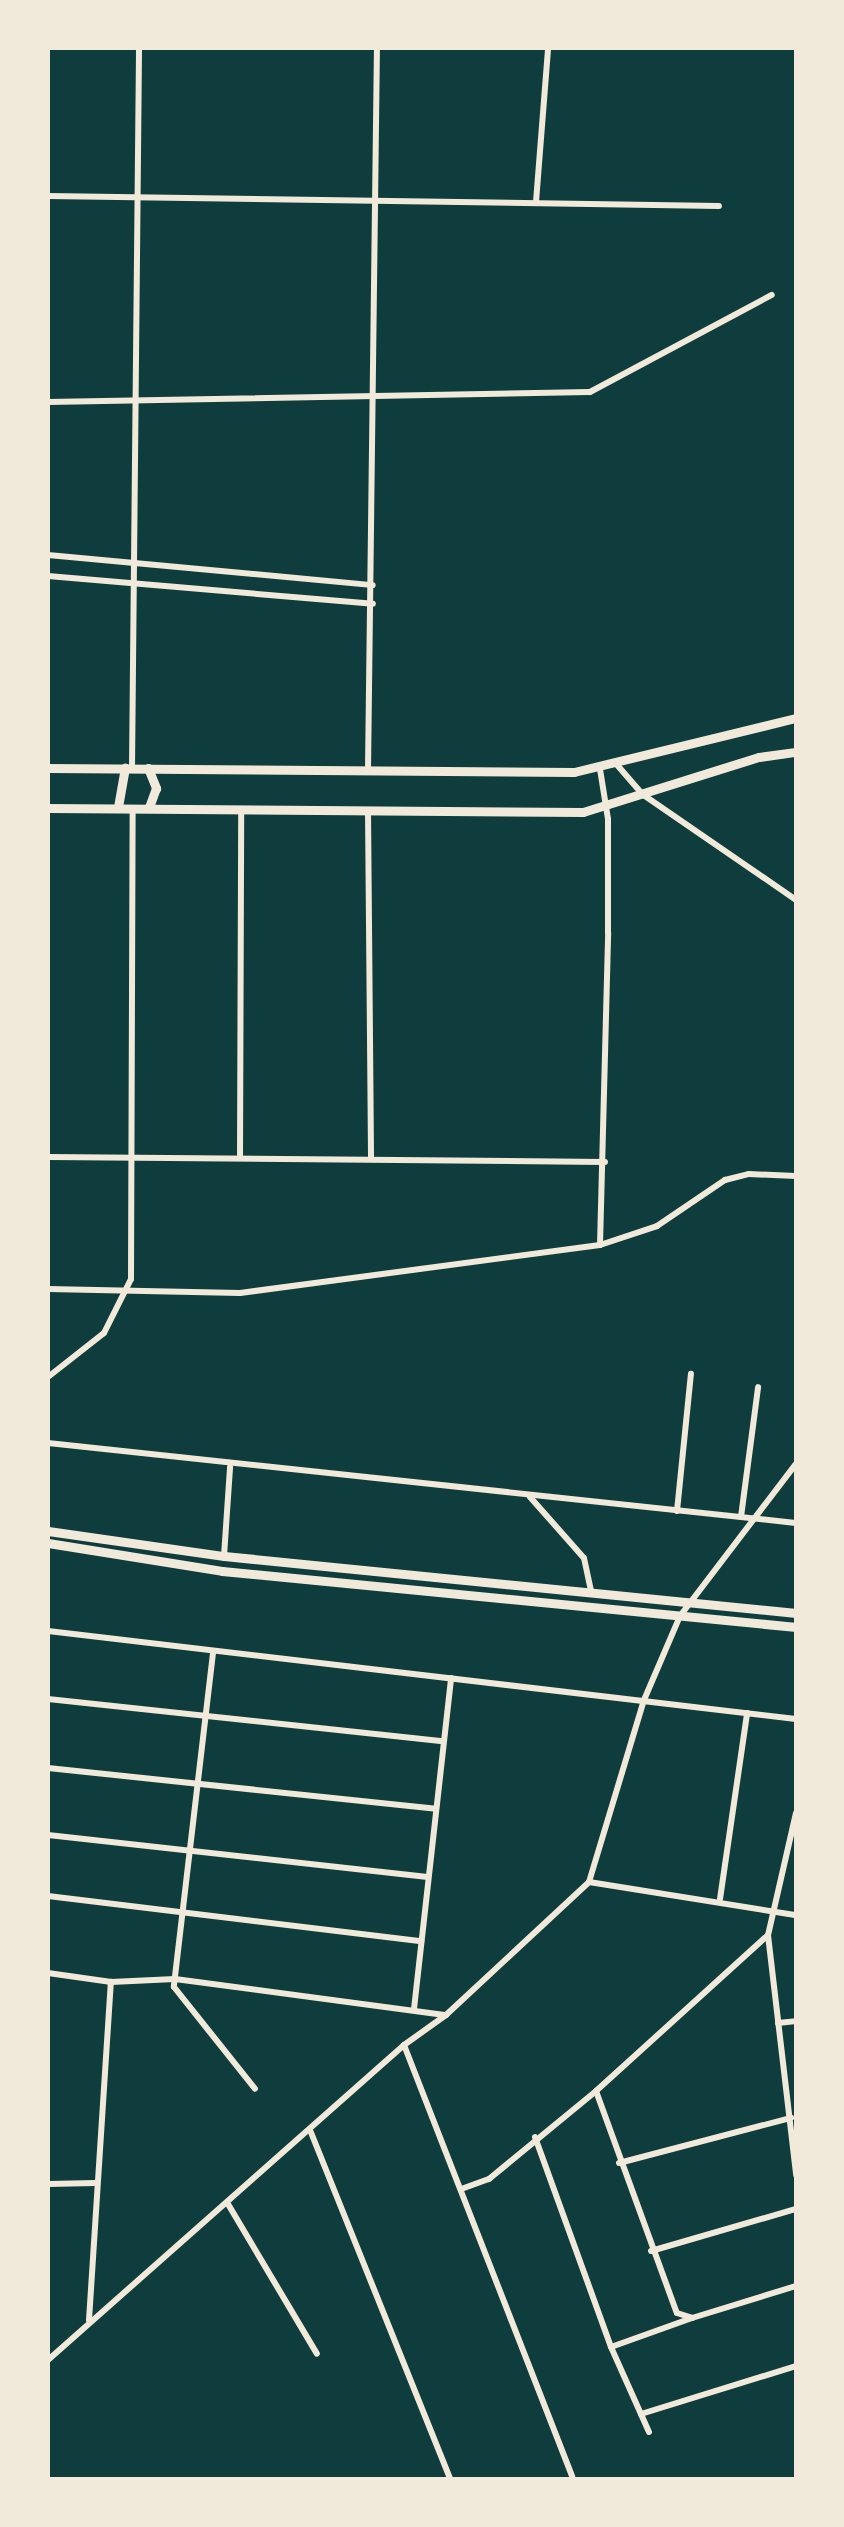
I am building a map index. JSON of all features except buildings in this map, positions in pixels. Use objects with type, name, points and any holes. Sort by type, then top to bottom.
[{"type":"street","points":[[118,807],[128,768],[134,565],[138,48]]},
{"type":"street","points":[[368,770],[377,48]]},
{"type":"street","points":[[536,202],[548,48]]},
{"type":"street","points":[[48,196],[720,206]]},
{"type":"street","points":[[48,402],[590,392],[772,296]]},
{"type":"street","points":[[48,556],[373,585]]},
{"type":"street","points":[[48,576],[373,604]]},
{"type":"street","points":[[48,768],[600,768],[796,718]]},
{"type":"street","points":[[48,808],[583,812],[759,756],[796,752]]},
{"type":"street","points":[[618,766],[642,794],[796,898]]},
{"type":"street","points":[[148,768],[156,788],[148,807]]},
{"type":"street","points":[[600,768],[606,806],[605,1162],[600,1245]]},
{"type":"street","points":[[48,1377],[104,1333],[128,1290],[132,807]]},
{"type":"street","points":[[240,1158],[241,808]]},
{"type":"street","points":[[368,809],[371,1158]]},
{"type":"street","points":[[48,1157],[605,1162]]},
{"type":"street","points":[[48,1289],[240,1293],[600,1245],[657,1226],[725,1180],[749,1174],[796,1176]]},
{"type":"street","points":[[678,1511],[692,1374]]},
{"type":"street","points":[[746,1518],[758,1387]]},
{"type":"street","points":[[48,1443],[230,1467],[796,1523]]},
{"type":"street","points":[[48,2360],[404,2045],[446,2015],[589,1882],[644,1700],[680,1616],[746,1518],[796,1464]]},
{"type":"street","points":[[224,1556],[230,1467]]},
{"type":"street","points":[[529,1496],[584,1558],[591,1592]]},
{"type":"street","points":[[48,1531],[224,1556],[796,1613]]},
{"type":"street","points":[[48,1544],[222,1571],[796,1627]]},
{"type":"street","points":[[48,1631],[796,1719]]},
{"type":"street","points":[[212,1653],[174,1987],[255,2090]]},
{"type":"street","points":[[414,2008],[451,1678]]},
{"type":"street","points":[[48,1700],[443,1741]]},
{"type":"street","points":[[720,1899],[747,1713]]},
{"type":"street","points":[[48,1768],[436,1809]]},
{"type":"street","points":[[796,1813],[769,1910],[768,1936],[796,2175]]},
{"type":"street","points":[[48,1834],[428,1877]]},
{"type":"street","points":[[589,1882],[720,1899],[796,1915]]},
{"type":"street","points":[[48,1896],[421,1941]]},
{"type":"street","points":[[464,2188],[489,2178],[596,2090],[768,1936]]},
{"type":"street","points":[[48,1974],[111,1982],[175,1979],[446,2015]]},
{"type":"street","points":[[88,2322],[111,1982]]},
{"type":"street","points":[[778,2024],[796,2020]]},
{"type":"street","points":[[404,2045],[464,2188],[572,2476]]},
{"type":"street","points":[[596,2090],[619,2163],[677,2313],[692,2318]]},
{"type":"street","points":[[619,2163],[791,2118]]},
{"type":"street","points":[[310,2130],[451,2480]]},
{"type":"street","points":[[535,2137],[611,2347],[650,2432]]},
{"type":"street","points":[[48,2184],[95,2184]]},
{"type":"street","points":[[228,2204],[317,2354]]},
{"type":"street","points":[[651,2251],[796,2209]]},
{"type":"street","points":[[611,2347],[796,2286]]},
{"type":"street","points":[[641,2414],[796,2366]]}]
